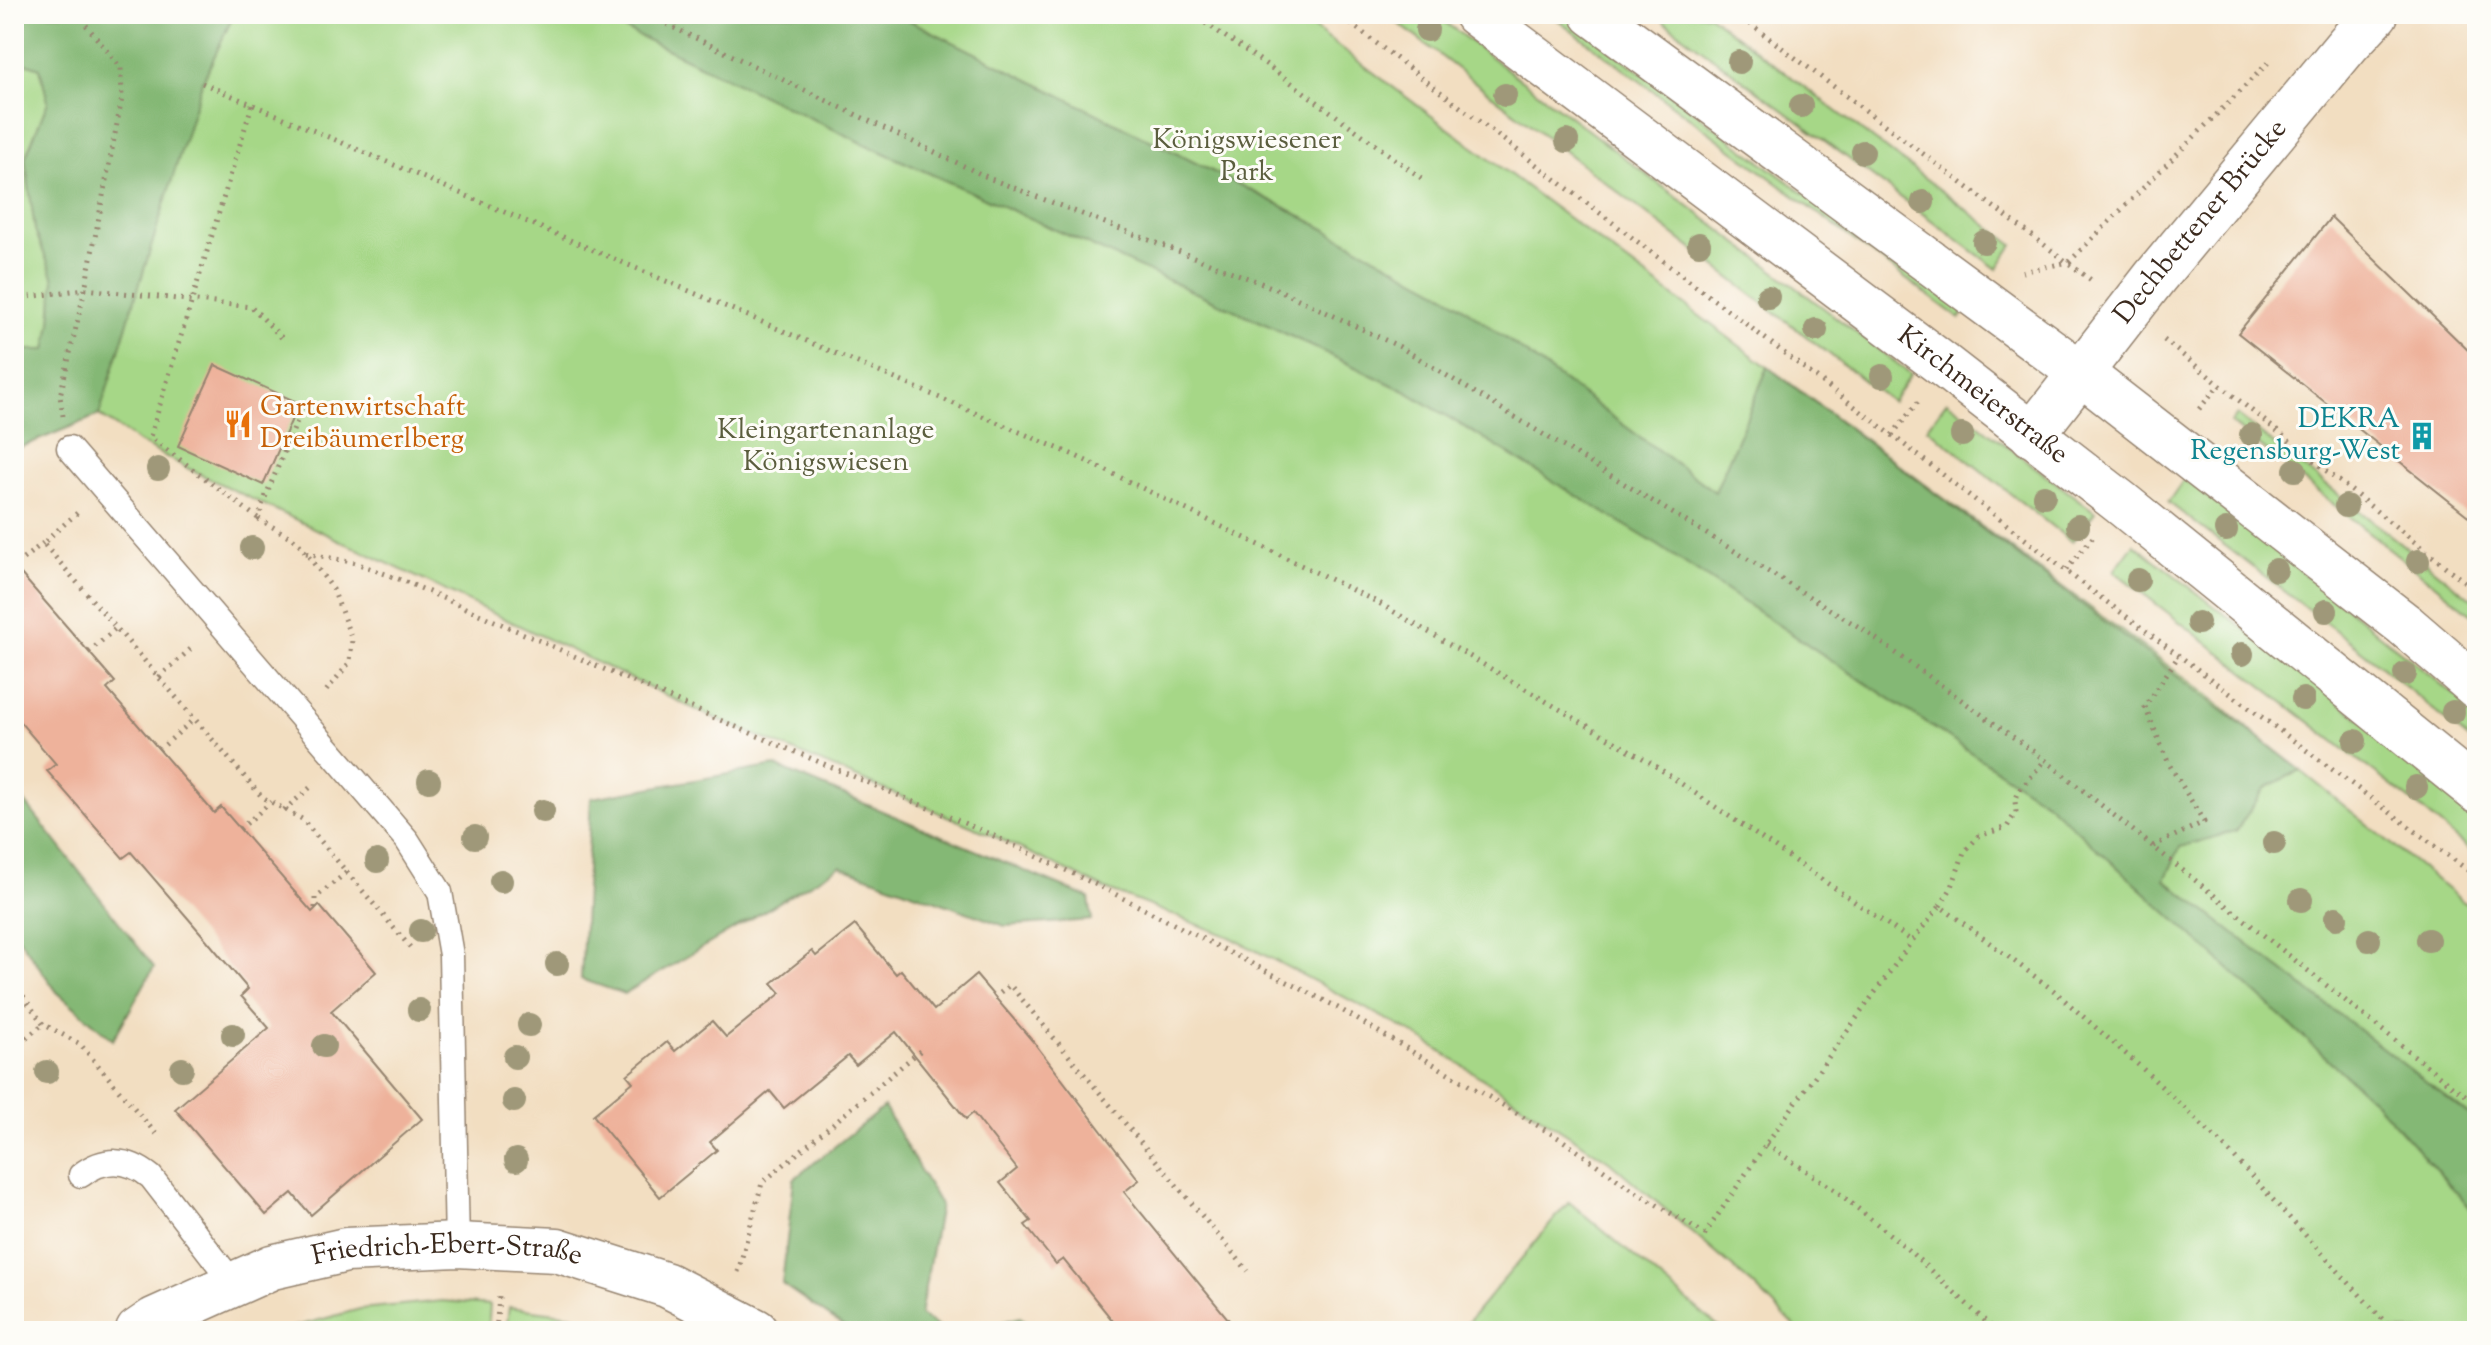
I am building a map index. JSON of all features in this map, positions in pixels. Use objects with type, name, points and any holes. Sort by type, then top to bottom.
[{"type":"main road","name":"Kirchmeierstraße","points":[[1476,14],[2143,519],[2477,791]]},
{"type":"main road","points":[[1593,14],[2082,374],[2405,625],[2477,687]]},
{"type":"main road","name":"Dechbettener Brücke","points":[[2032,435],[2129,310],[2376,14]]},
{"type":"main road","name":"Friedrich-Ebert-Straße","points":[[138,1331],[154,1320],[272,1267],[346,1250],[457,1245],[557,1250],[667,1285],[741,1323]]},
{"type":"lane","points":[[69,448],[407,840],[440,892],[451,955],[457,1245]]},
{"type":"lane","points":[[81,1175],[93,1165],[107,1161],[140,1167],[234,1284]]},
{"type":"path","points":[[69,448],[60,396],[85,289],[122,98],[121,68],[77,14]]},
{"type":"path","points":[[645,14],[991,179],[1279,290],[1400,347],[1864,630],[2045,760],[2477,1103]]},
{"type":"path","points":[[1192,14],[1424,180]]},
{"type":"path","points":[[1338,14],[2088,588],[2477,877]]},
{"type":"path","points":[[1737,14],[2069,262],[2477,592]]},
{"type":"path","points":[[2069,262],[2272,59]]},
{"type":"path","points":[[202,83],[1076,456],[1379,603],[1651,763],[1912,941]]},
{"type":"path","points":[[252,105],[150,437],[259,519],[297,541],[333,589],[352,640],[350,662],[331,686],[300,713]]},
{"type":"path","points":[[14,299],[85,289],[252,307],[282,338]]},
{"type":"path","points":[[259,519],[303,407]]},
{"type":"path","points":[[23,559],[105,489]]},
{"type":"path","points":[[43,543],[262,797],[302,819],[417,955]]},
{"type":"path","points":[[306,553],[356,563],[404,581],[687,706],[992,835],[1103,888],[1333,1005],[1562,1140],[1631,1189],[1705,1234],[1766,1144],[1940,906],[1952,887],[1964,852],[1979,836],[2007,827],[2016,812],[2015,801],[2019,791],[2045,760]]},
{"type":"path","points":[[89,652],[116,628]]},
{"type":"path","points":[[2153,846],[2204,822],[2169,764],[2145,707],[2179,655]]},
{"type":"path","points":[[159,750],[194,719]]},
{"type":"path","points":[[240,829],[271,802]]},
{"type":"path","points":[[315,908],[315,898],[347,872]]},
{"type":"path","points":[[1940,906],[2053,990],[2143,1069],[2222,1144],[2393,1331]]},
{"type":"path","points":[[14,983],[43,1024],[80,1044],[159,1137]]},
{"type":"path","points":[[994,998],[1010,985],[1248,1271]]},
{"type":"path","points":[[14,1048],[43,1024]]},
{"type":"path","points":[[741,1323],[762,1183],[921,1050]]},
{"type":"path","points":[[1766,1144],[1835,1190],[1903,1245],[1996,1331]]},
{"type":"path","points":[[496,1331],[499,1297]]},
{"type":"green space","name":"Kleingartenanlage Königswiesen","points":[[14,14],[1295,14],[2202,691],[2477,913],[2477,1331],[1799,1331],[1753,1285],[1609,1161],[1411,1032],[1230,937],[1103,888],[992,835],[701,712],[189,469],[140,443],[99,415],[14,450]]},
{"type":"green space","points":[[14,14],[234,14],[202,83],[99,415],[14,450],[14,350],[46,350],[54,279],[35,230],[25,158],[48,102],[40,68],[14,59]]},
{"type":"green space","name":"Königswiesener Park","points":[[587,14],[897,14],[1284,207],[1445,294],[1715,492],[1768,367],[2301,770],[2265,788],[2236,831],[2180,847],[2165,880],[2477,1121],[2477,1215],[2376,1103],[2047,803],[1659,546],[1407,392],[1261,322],[875,149],[610,22]]},
{"type":"green space","points":[[1386,14],[1434,14],[1911,374],[1892,402]]},
{"type":"green space","points":[[1550,14],[1562,14],[1964,312],[1960,319]]},
{"type":"green space","points":[[1654,14],[1708,14],[2013,245],[1997,269]]},
{"type":"green space","points":[[1947,401],[2095,512],[2072,542],[1927,428]]},
{"type":"green space","points":[[2237,415],[2477,603],[2477,618],[2231,423]]},
{"type":"green space","points":[[2185,478],[2477,713],[2477,746],[2365,653],[2168,502]]},
{"type":"green space","points":[[2134,544],[2411,758],[2477,815],[2477,857],[2424,811],[2114,571]]},
{"type":"green space","points":[[775,766],[1089,898],[1092,920],[1005,926],[840,866],[624,994],[581,979],[591,798]]},
{"type":"green space","points":[[14,788],[154,967],[113,1040],[57,992],[14,931]]},
{"type":"green space","points":[[884,1107],[940,1205],[920,1315],[943,1331],[850,1331],[782,1284],[794,1179]]},
{"type":"green space","points":[[1569,1202],[1723,1331],[1469,1331],[1463,1328]]},
{"type":"green space","points":[[442,1301],[490,1305],[488,1331],[279,1331],[360,1309]]},
{"type":"green space","points":[[509,1307],[572,1315],[626,1331],[506,1331]]},
{"type":"green space","points":[[1020,1317],[1040,1331],[972,1331]]},
{"type":"building","name":"DEKRA Regensburg-West","points":[[2331,217],[2477,359],[2477,523],[2238,333]]},
{"type":"building","name":"Gartenwirtschaft Dreibäumerlberg","points":[[215,365],[299,403],[263,485],[178,446]]},
{"type":"building","points":[[14,566],[115,682],[107,689],[214,813],[221,807],[312,912],[319,905],[376,972],[331,1011],[422,1119],[311,1215],[292,1193],[266,1215],[175,1109],[269,1028],[241,996],[248,989],[131,852],[123,858],[47,771],[56,764],[14,715]]},
{"type":"building","points":[[855,925],[896,974],[901,970],[934,1010],[976,975],[1035,1044],[1139,1180],[1124,1192],[1238,1331],[1121,1331],[1063,1259],[1056,1264],[1025,1225],[1031,1221],[1000,1183],[1017,1169],[973,1113],[966,1119],[896,1032],[856,1065],[848,1056],[784,1108],[770,1091],[710,1142],[717,1150],[660,1197],[593,1115],[633,1082],[627,1075],[667,1042],[675,1051],[712,1021],[726,1037],[781,993],[772,983],[812,951],[816,956]]},
{"type":"place","name":"Gartenwirtschaft Dreibäumerlberg","points":[[238,424]]},
{"type":"place","name":"DEKRA Regensburg-West","points":[[2422,436]]}]
